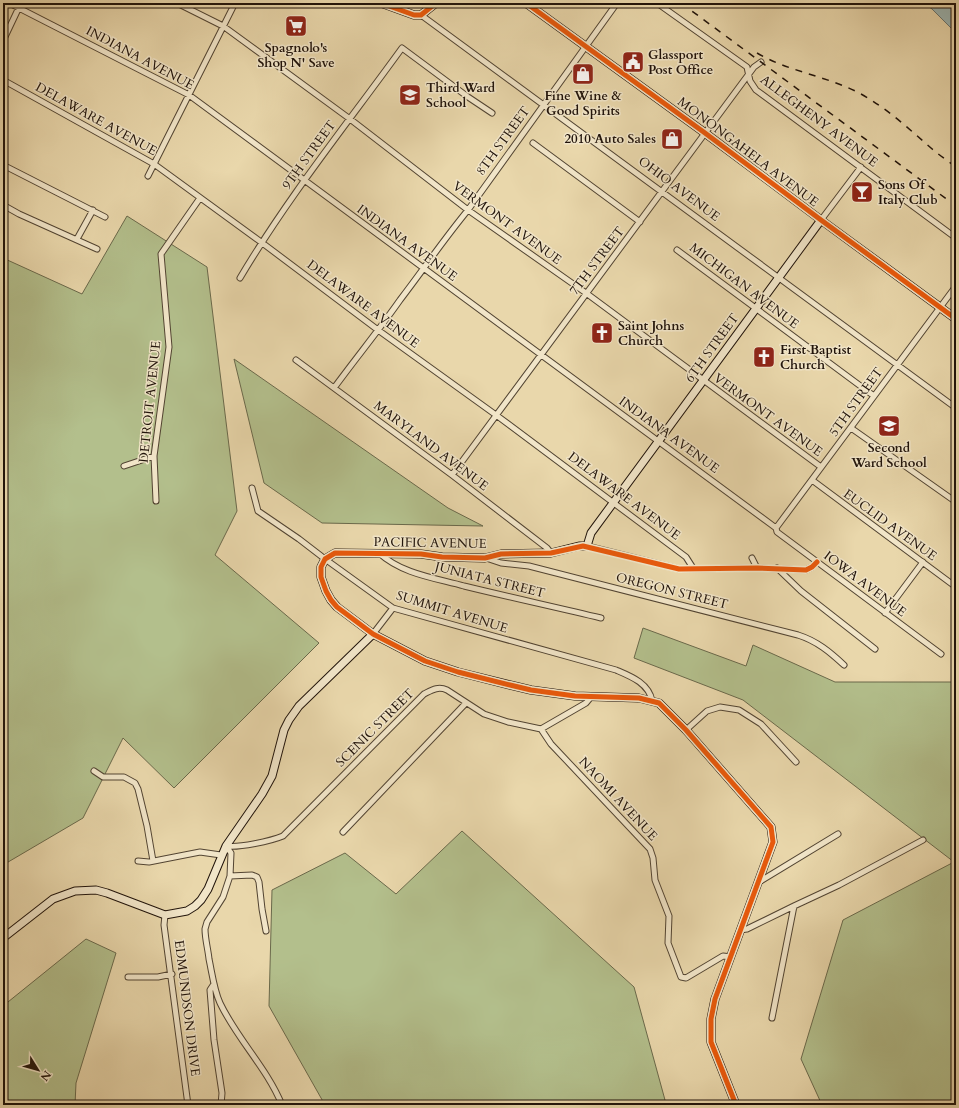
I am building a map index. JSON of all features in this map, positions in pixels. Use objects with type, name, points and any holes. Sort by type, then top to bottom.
[{"type":"street","name":"INDIANA AVENUE","points":[[9,3],[20,5],[189,95],[777,530]]},
{"type":"street","name":"VERMONT AVENUE","points":[[177,3],[223,26],[468,210],[586,293],[703,382],[821,467]]},
{"type":"street","points":[[148,176],[235,3]]},
{"type":"street","name":"OHIO AVENUE","points":[[381,3],[406,13],[421,15],[956,408]]},
{"type":"street","points":[[421,15],[436,3]]},
{"type":"street","name":"MONONGAHELA AVENUE","points":[[526,3],[705,133],[956,320]]},
{"type":"street","name":"8TH STREET","points":[[334,388],[468,210],[617,3]]},
{"type":"street","name":"ALLEGHENY AVENUE","points":[[657,3],[747,67],[750,81],[756,90],[956,238]]},
{"type":"street","points":[[3,41],[20,5]]},
{"type":"street","name":"9TH STREET","points":[[240,278],[261,242],[282,212],[402,48],[492,113]]},
{"type":"street","name":"7TH STREET","points":[[452,475],[754,67],[761,62]]},
{"type":"street","name":"DELAWARE AVENUE","points":[[3,80],[154,164],[614,502],[686,557],[692,568]]},
{"type":"street","points":[[533,144],[640,222]]},
{"type":"street","points":[[3,165],[105,217]]},
{"type":"street","name":"6TH STREET","points":[[587,546],[591,533],[861,167]]},
{"type":"street","name":"DETROIT AVENUE","points":[[156,501],[154,456],[169,347],[161,254],[200,198]]},
{"type":"street","points":[[3,205],[19,214],[97,249]]},
{"type":"street","points":[[77,239],[93,210]]},
{"type":"street","name":"MICHIGAN AVENUE","points":[[677,250],[874,396]]},
{"type":"street","name":"5TH STREET","points":[[777,530],[821,467],[956,286]]},
{"type":"street","name":"MARYLAND AVENUE","points":[[296,360],[452,475],[547,548],[550,553]]},
{"type":"street","points":[[851,428],[956,502]]},
{"type":"street","points":[[124,466],[154,456]]},
{"type":"street","name":"EUCLID AVENUE","points":[[812,480],[956,587]]},
{"type":"street","name":"SUMMIT AVENUE","points":[[252,488],[258,511],[300,539],[393,608],[616,670],[633,677],[645,687],[651,694],[652,701]]},
{"type":"street","name":"IOWA AVENUE","points":[[777,530],[885,614],[941,654]]},
{"type":"street","name":"PACIFIC AVENUE","points":[[325,559],[335,553],[421,554],[442,557],[485,558],[501,554],[550,553],[579,546],[587,546],[679,569],[777,568],[806,570],[817,562]]},
{"type":"street","name":"JUNIATA STREET","points":[[379,553],[386,560],[401,568],[430,578],[601,618]]},
{"type":"street","name":"OREGON STREET","points":[[485,558],[501,563],[536,568],[798,635],[810,639],[822,646],[844,665]]},
{"type":"street","points":[[752,558],[757,568]]},
{"type":"street","points":[[325,559],[321,567],[321,577],[331,600],[354,621],[373,634],[425,661],[458,672],[531,690],[575,696],[639,698],[659,703],[686,730],[770,827],[773,842],[740,930],[711,1019],[711,1042],[736,1105]]},
{"type":"street","points":[[885,614],[923,562]]},
{"type":"street","points":[[777,568],[801,591],[875,649]]},
{"type":"street","points":[[3,938],[53,899],[75,891],[96,890],[165,915],[188,911],[201,900],[208,889],[226,846],[262,794],[272,776],[284,730],[289,720],[299,706],[373,634],[393,608]]},
{"type":"street","name":"SCENIC STREET","points":[[226,846],[234,847],[276,839],[283,836],[424,694],[434,689],[441,688],[484,714],[508,722],[541,729]]},
{"type":"street","points":[[541,729],[586,703],[592,697]]},
{"type":"street","points":[[344,832],[466,703]]},
{"type":"street","points":[[686,730],[707,711],[720,707],[739,710],[761,724],[796,762]]},
{"type":"street","name":"NAOMI AVENUE","points":[[541,729],[551,744],[650,849],[653,858],[655,880],[668,916],[668,943],[680,977],[686,978],[723,956],[731,957]]},
{"type":"street","points":[[94,772],[103,777],[124,777],[135,783],[138,789],[145,819],[153,861]]},
{"type":"street","points":[[759,882],[838,834]]},
{"type":"street","points":[[740,930],[747,929],[839,885],[923,840]]},
{"type":"street","points":[[226,846],[231,853],[230,876],[223,897],[207,922],[205,929],[214,984],[218,998],[233,1027],[262,1069],[282,1105]]},
{"type":"street","points":[[138,861],[153,861],[200,852],[221,855]]},
{"type":"street","points":[[230,876],[252,875],[256,877],[259,882],[266,931]]},
{"type":"street","points":[[772,1018],[794,906]]},
{"type":"street","name":"EDMUNDSON DRIVE","points":[[165,915],[164,924],[172,974],[188,1105]]},
{"type":"street","points":[[128,977],[158,977],[172,974]]},
{"type":"street","points":[[214,984],[210,990],[214,1040],[222,1093],[221,1105]]},
{"type":"green space","points":[[127,216],[207,267],[237,511],[215,555],[319,643],[174,788],[123,738],[83,818],[3,865],[3,258],[82,294]]},
{"type":"green space","points":[[234,359],[448,508],[483,526],[322,523],[264,483]]},
{"type":"green space","points":[[643,628],[746,666],[753,645],[835,682],[956,682],[956,1105],[822,1105],[801,1059],[843,920],[954,862],[743,700],[634,658]]},
{"type":"green space","points":[[462,831],[634,987],[665,1100],[655,1105],[325,1105],[269,1006],[272,890],[345,853],[396,894]]},
{"type":"green space","points":[[86,939],[116,953],[76,1083],[75,1105],[3,1105],[3,1006]]},
{"type":"water","points":[[924,3],[956,3],[956,33],[932,9]]},
{"type":"railway","points":[[681,3],[956,206]]},
{"type":"railway","points":[[757,53],[782,65],[835,83],[861,94],[889,113],[934,151],[956,167]]},
{"type":"cycle path","points":[[381,3],[414,15],[421,15],[436,3]]},
{"type":"cycle path","points":[[526,3],[705,133],[956,319]]},
{"type":"cycle path","points":[[736,1105],[711,1042],[711,1019],[715,999],[773,842],[771,827],[686,730],[659,703],[639,698],[575,696],[531,690],[458,672],[425,661],[373,634],[337,607],[326,591],[321,577],[321,567],[325,559],[335,553],[421,554],[442,557],[485,558],[501,554],[551,553],[583,546],[679,569],[757,568],[806,570],[817,562]]},
{"type":"place","name":"Spagnolo's Shop N' Save","points":[[296,26]]},
{"type":"place","name":"Glassport Post Office","points":[[633,62]]},
{"type":"place","name":"Fine Wine & Good Spirits","points":[[583,74]]},
{"type":"place","name":"Third Ward School","points":[[410,95]]},
{"type":"place","name":"2010 Auto Sales","points":[[672,139]]},
{"type":"place","name":"Sons Of Italy Club","points":[[862,192]]},
{"type":"place","name":"Saint Johns Church","points":[[602,333]]},
{"type":"place","name":"First Baptist Church","points":[[764,357]]},
{"type":"place","name":"Second Ward School","points":[[889,426]]}]
